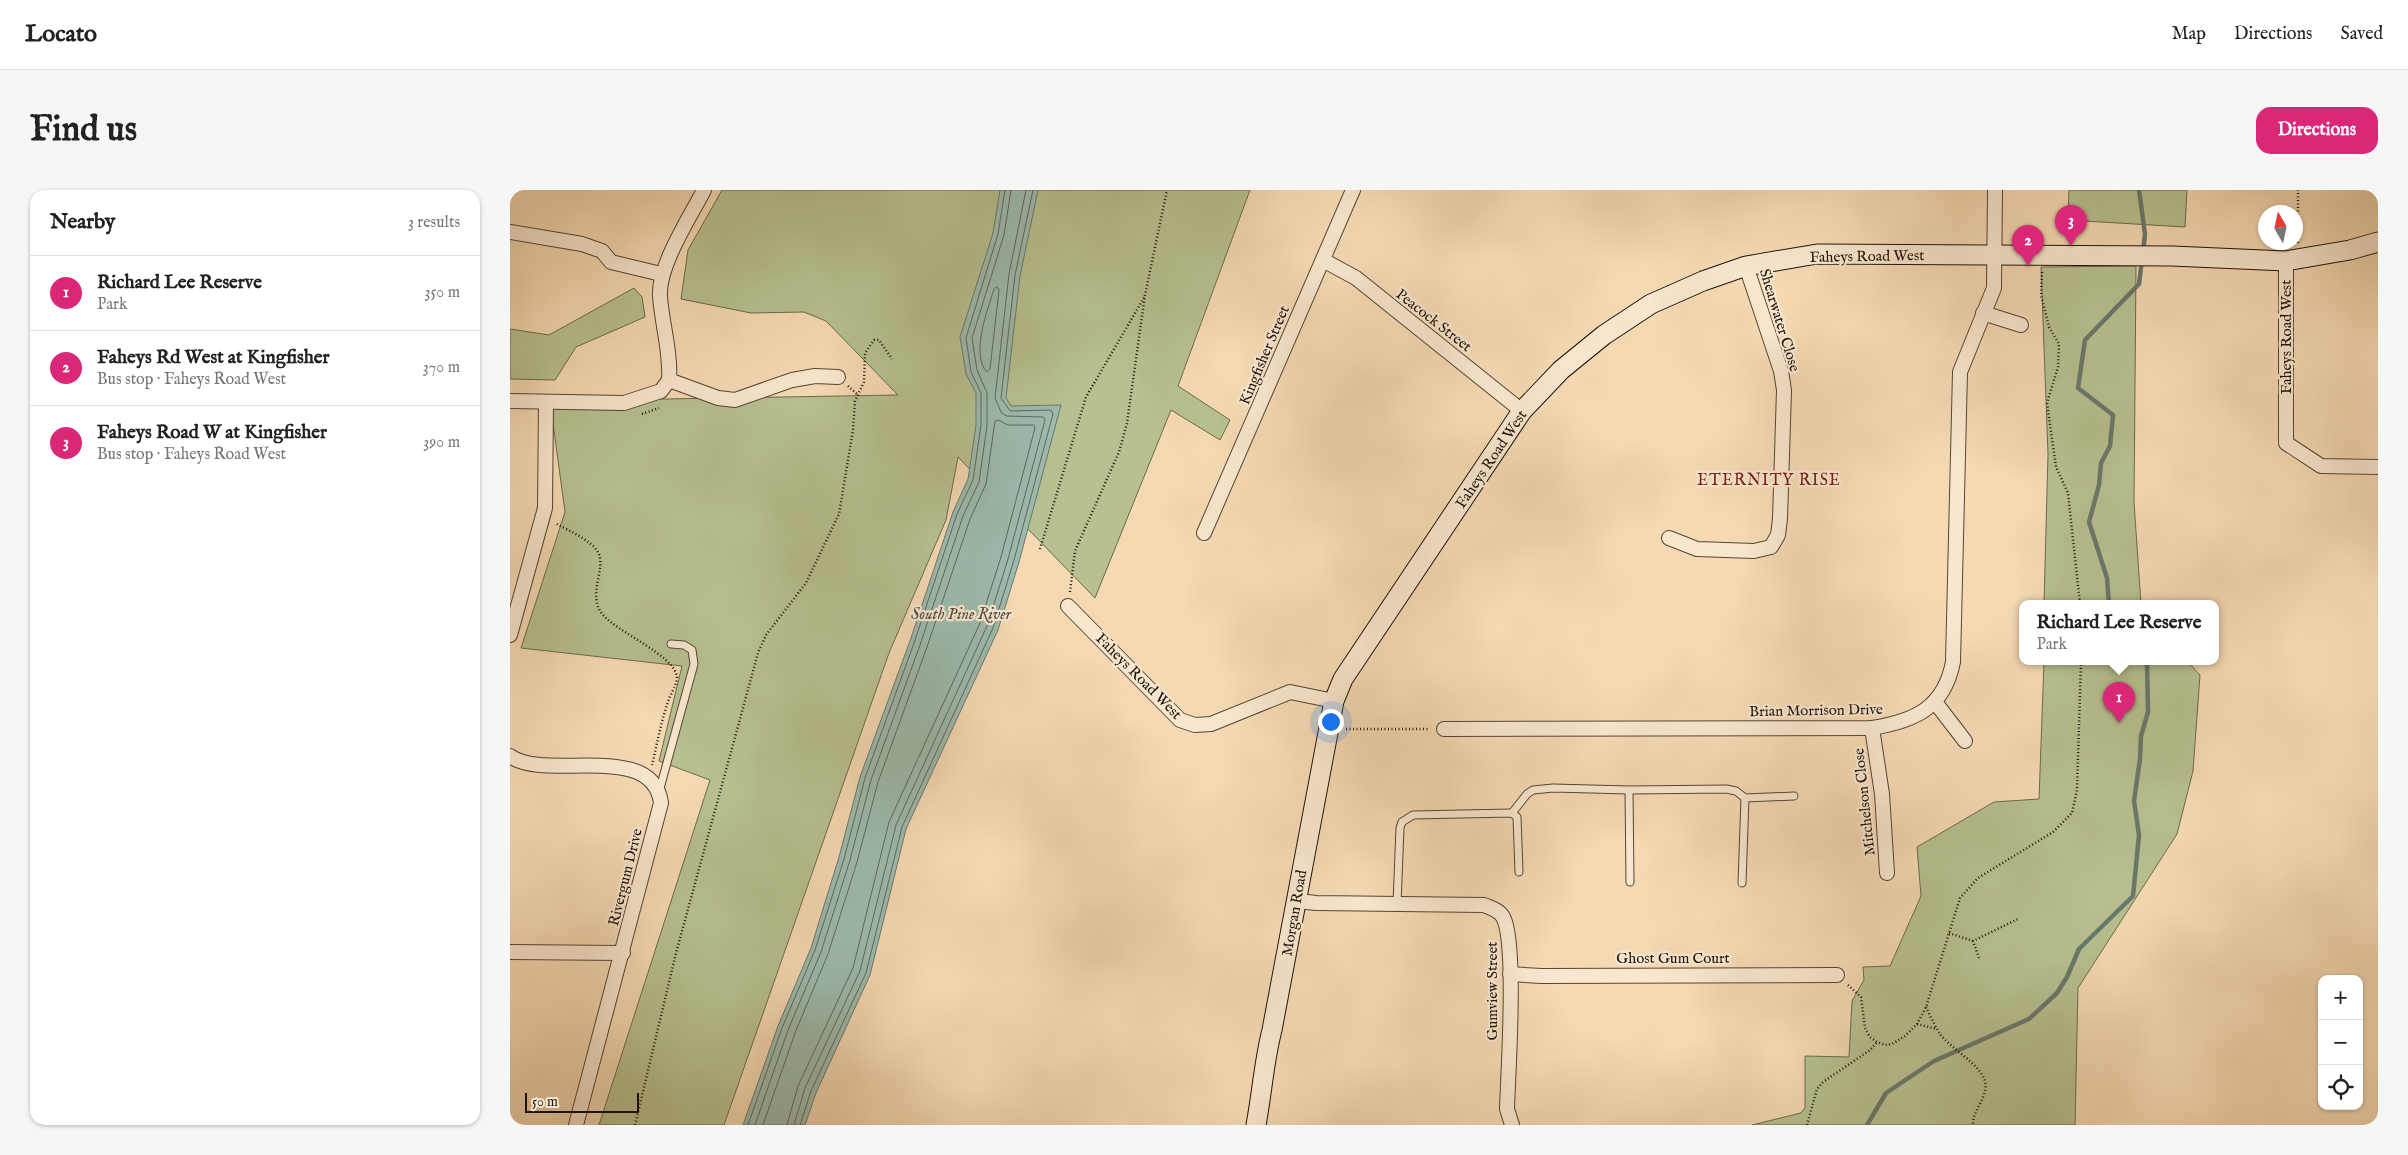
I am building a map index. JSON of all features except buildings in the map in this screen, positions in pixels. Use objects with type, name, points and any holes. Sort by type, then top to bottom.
[{"type":"street","points":[[510,402],[624,402],[661,391],[668,380],[670,364],[660,295],[661,274],[704,190]]},
{"type":"street","name":"Kingfisher Street","points":[[1204,533],[1353,190]]},
{"type":"street","points":[[1995,190],[1995,255]]},
{"type":"street","points":[[510,232],[582,244],[602,251],[612,262],[661,274]]},
{"type":"street","points":[[2286,261],[2350,250],[2378,242]]},
{"type":"street","name":"Faheys Road West","points":[[1068,606],[1180,720],[1196,725],[1211,724],[1290,692],[1334,701],[1344,679],[1522,411],[1561,370],[1604,335],[1651,304],[1703,281],[1746,266],[1817,254],[2172,256],[2286,261],[2286,442],[2321,466],[2378,467]]},
{"type":"street","name":"Brian Morrison Drive","points":[[1444,729],[1872,728],[1907,720],[1935,702],[1944,692],[1950,678],[1953,662],[1960,372],[1994,288],[1995,255]]},
{"type":"street","name":"Peacock Street","points":[[1323,260],[1356,278],[1522,411]]},
{"type":"street","name":"Shearwater Close","points":[[1669,538],[1698,550],[1754,551],[1770,547],[1778,535],[1780,519],[1781,371],[1756,301],[1746,266]]},
{"type":"street","points":[[1983,313],[2021,325]]},
{"type":"street","points":[[668,380],[718,398],[735,400],[792,380],[815,376],[838,377]]},
{"type":"street","points":[[510,635],[516,588],[545,508],[546,402]]},
{"type":"street","name":"Morgan Road","points":[[1256,1125],[1264,1084],[1264,1060],[1272,1030],[1334,701]]},
{"type":"street","points":[[1935,702],[1965,741]]},
{"type":"street","name":"Mitchelson Close","points":[[1872,728],[1882,794],[1887,873]]},
{"type":"street","points":[[510,756],[526,764],[602,766],[639,772],[651,780],[659,792]]},
{"type":"street","name":"Rivergum Drive","points":[[576,1125],[623,953],[660,803],[659,792]]},
{"type":"street","name":"Gumview Street","points":[[1297,901],[1484,905],[1495,909],[1503,915],[1506,924],[1510,974],[1507,1109],[1512,1125]]},
{"type":"street","points":[[510,952],[623,953]]},
{"type":"street","name":"Ghost Gum Court","points":[[1510,974],[1540,976],[1837,975]]},
{"type":"lane","points":[[659,792],[694,664],[692,650],[684,645],[671,644]]},
{"type":"lane","points":[[1512,813],[1527,794],[1533,790],[1553,788],[1629,790],[1726,789],[1736,791],[1744,798],[1794,796]]},
{"type":"lane","points":[[1629,790],[1630,882]]},
{"type":"lane","points":[[1742,883],[1744,798]]},
{"type":"lane","points":[[1397,904],[1400,828],[1402,822],[1413,815],[1512,813],[1517,818],[1518,872]]},
{"type":"path","points":[[1068,606],[1075,551],[1118,452],[1127,423],[1145,294],[1167,190]]},
{"type":"path","points":[[2286,261],[2298,244],[2298,190]]},
{"type":"path","points":[[2042,268],[2041,296],[2049,326],[2059,344],[2058,367],[2047,403],[2056,467],[2068,493],[2080,600]]},
{"type":"path","points":[[1040,549],[1086,397],[1145,294]]},
{"type":"path","points":[[635,1125],[676,953],[758,654],[766,635],[806,583],[839,514],[853,430],[855,401],[864,382],[865,353],[874,340],[879,340],[892,359]]},
{"type":"path","points":[[557,524],[591,545],[598,552],[596,600],[601,612],[626,634],[666,659],[673,667],[677,676],[668,701],[652,765]]},
{"type":"path","points":[[1837,975],[1861,997],[1865,1028],[1870,1037],[1877,1042],[1892,1044],[1906,1036],[1917,1024],[1926,1007],[1960,898],[1978,878],[2053,832],[2072,813],[2077,790],[2081,665]]},
{"type":"path","points":[[1340,732],[1349,728],[1444,729]]},
{"type":"path","points":[[1949,933],[1973,941],[2018,919]]},
{"type":"path","points":[[1973,941],[1979,958]]},
{"type":"path","points":[[1926,1007],[1938,1029],[1950,1045],[1978,1069],[1985,1081],[1985,1091],[1973,1117],[1973,1125]]},
{"type":"path","points":[[1917,1024],[1938,1029]]},
{"type":"path","points":[[1807,1125],[1817,1089],[1823,1082],[1870,1050],[1877,1042]]},
{"type":"green space","points":[[722,190],[1250,190],[1178,386],[1230,420],[1220,440],[1171,410],[1095,598],[958,457],[946,520],[889,653],[724,1125],[599,1125],[710,780],[659,761],[682,666],[521,648],[565,512],[550,401],[898,395],[826,321],[804,312],[751,313],[681,299],[688,250]]},
{"type":"green space","points":[[2069,190],[2187,190],[2185,227],[2068,220]]},
{"type":"green space","points":[[2136,266],[2134,502],[2141,600],[2044,600],[2048,454],[2041,267]]},
{"type":"green space","points":[[634,288],[642,297],[645,317],[576,347],[555,380],[510,379],[510,329],[549,335]]},
{"type":"green space","points":[[2044,665],[2191,665],[2200,675],[2193,771],[2177,834],[2078,988],[2075,1125],[1752,1125],[1801,1113],[1805,1108],[1805,1056],[1849,1057],[1852,1001],[1864,980],[1863,967],[1890,966],[1921,896],[1917,847],[1994,802],[2039,799]]},
{"type":"water","name":"South Pine River","points":[[1000,190],[1038,190],[1020,276],[1006,398],[1011,406],[1061,405],[1019,562],[998,630],[906,829],[870,975],[816,1093],[805,1125],[743,1125],[778,1026],[811,948],[839,857],[860,777],[910,641],[953,512],[968,479],[976,425],[976,393],[966,374],[960,337],[993,233]]},
{"type":"waterway","points":[[2139,190],[2145,234],[2143,252]]},
{"type":"waterway","points":[[2109,600],[2107,578],[2089,522],[2099,485],[2101,463],[2110,446],[2113,415],[2078,388],[2085,340],[2139,284],[2142,259]]},
{"type":"waterway","points":[[1867,1125],[1886,1093],[1934,1061],[2029,1019],[2057,993],[2067,977],[2079,949],[2133,896],[2139,835],[2134,801],[2141,736],[2148,712],[2147,665]]},
{"type":"place","name":"Faheys Road W at Kingfisher","points":[[2071,246]]},
{"type":"place","name":"Faheys Rd West at Kingfisher","points":[[2028,266]]},
{"type":"place","name":"Richard Lee Reserve","points":[[2119,723]]},
{"type":"district","name":"ETERNITY RISE","points":[[1769,479]]}]
